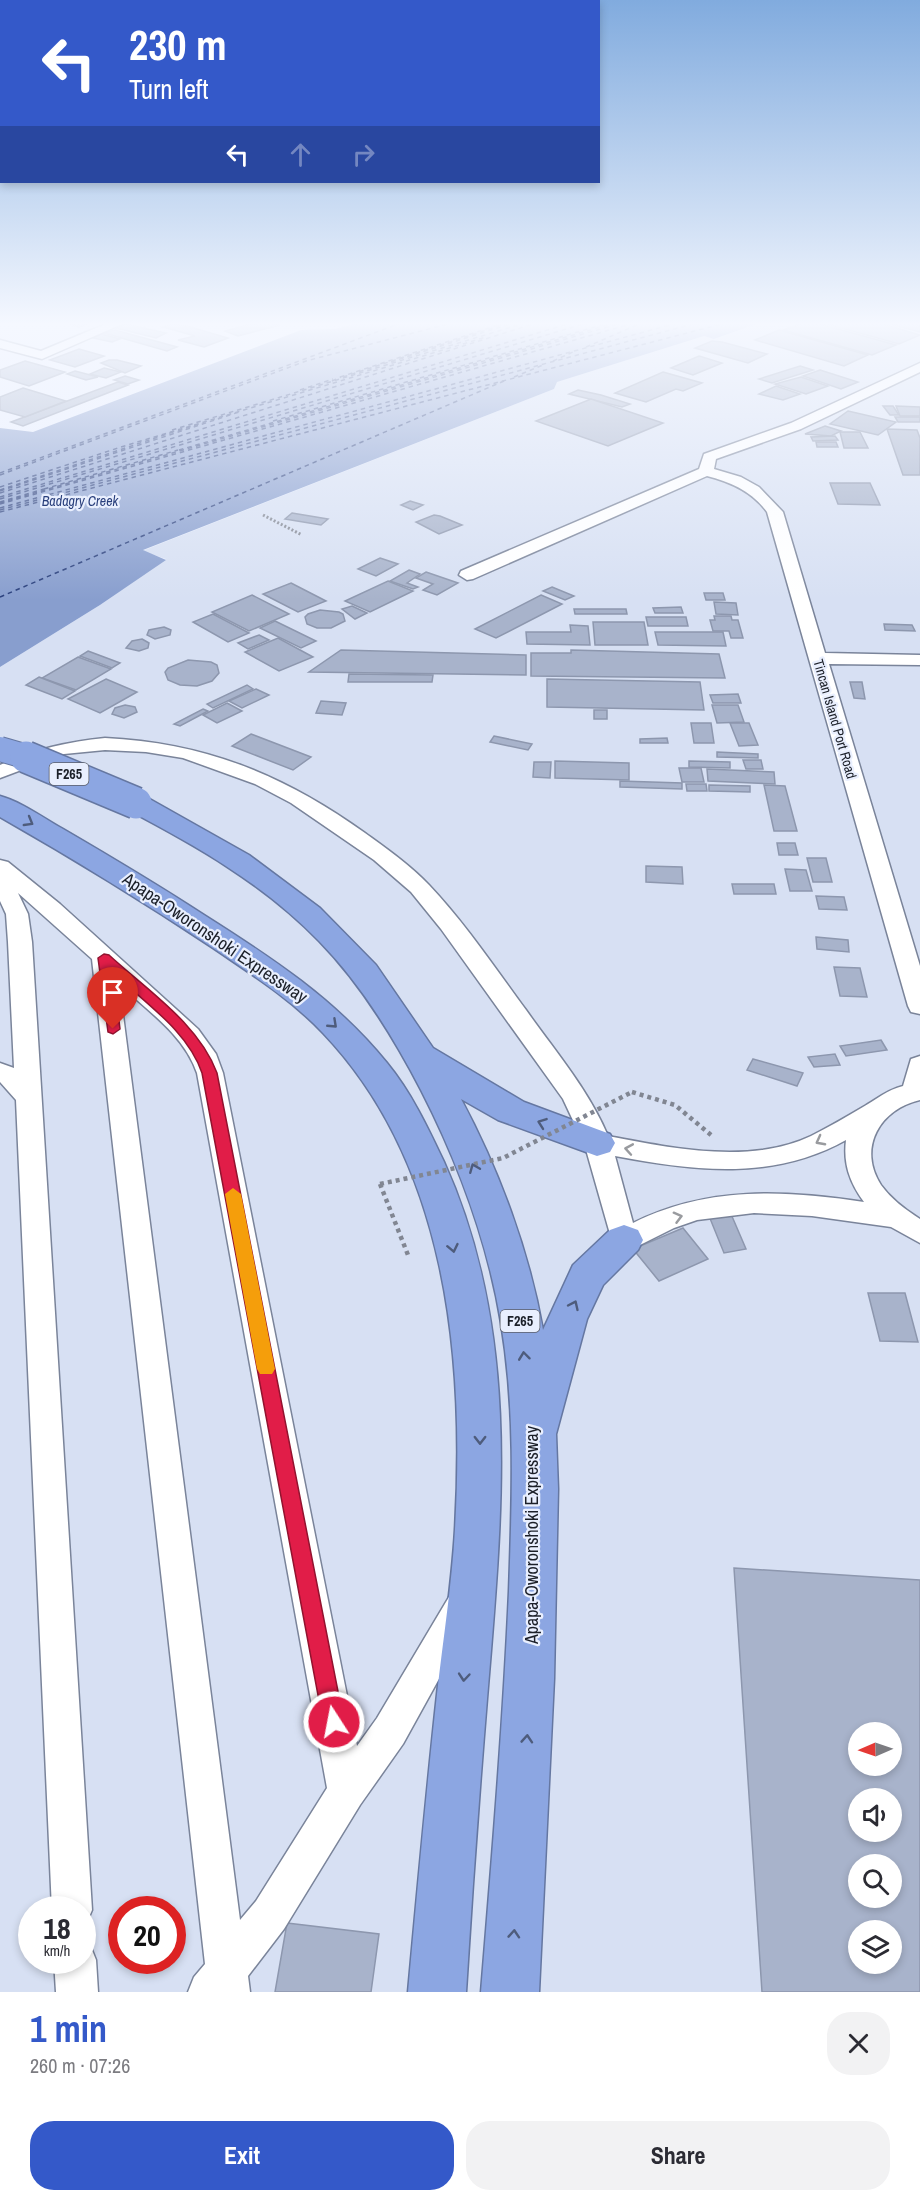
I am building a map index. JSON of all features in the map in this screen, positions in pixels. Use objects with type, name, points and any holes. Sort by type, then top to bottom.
[{"type":"highway","name":"Apapa-Oworonshoki Expressway","points":[[0,749],[43,762],[136,802],[194,832],[232,855],[328,932],[385,998],[457,1127],[490,1209],[518,1307],[535,1442],[531,1673],[510,1992]]},
{"type":"highway","name":"Apapa-Oworonshoki Expressway","points":[[0,805],[117,871],[290,986],[336,1026],[368,1062],[409,1123],[431,1172],[451,1237],[470,1325],[480,1421],[479,1508],[437,1992]]},
{"type":"highway","points":[[417,1053],[469,1088],[511,1112],[597,1143]]},
{"type":"highway","points":[[535,1442],[567,1319],[587,1276],[624,1240]]},
{"type":"street","points":[[467,575],[706,471],[709,457],[796,426],[821,414]]},
{"type":"street","name":"Tincan Island Port Road","points":[[706,471],[730,477],[752,488],[768,500],[775,512],[920,1006]]},
{"type":"street","points":[[818,658],[920,660]]},
{"type":"street","points":[[0,772],[45,753],[64,748],[104,745],[173,749],[240,768],[338,822],[390,862],[424,893],[495,984],[578,1103],[597,1143],[624,1240],[672,1218],[720,1207],[783,1202],[912,1228]]},
{"type":"street","points":[[0,867],[52,909],[189,1035],[203,1054],[210,1073],[347,1792]]},
{"type":"street","points":[[0,877],[17,914],[71,1896]]},
{"type":"street","points":[[104,958],[221,1985]]},
{"type":"street","points":[[597,1143],[694,1160],[744,1161],[802,1150],[871,1114],[898,1096],[918,1091],[920,1065]]},
{"type":"street","points":[[0,1072],[10,1076],[28,1098]]},
{"type":"street","points":[[871,1114],[862,1126],[856,1156],[868,1188],[912,1228]]},
{"type":"street","points":[[221,1985],[270,1915],[347,1792],[390,1731],[472,1587]]},
{"type":"street","points":[[75,1974],[76,1992]]},
{"type":"path","points":[[263,515],[302,535]]},
{"type":"path","points":[[408,1255],[380,1184],[503,1158],[632,1092],[675,1105],[711,1135]]},
{"type":"shaded area","points":[[491,414],[920,414],[920,1992],[0,1992],[0,667],[100,605],[166,559],[142,551]]},
{"type":"water","name":"Badagry Creek","points":[[80,414],[490,414],[143,550],[166,560],[100,605],[0,667],[0,428],[33,432]]},
{"type":"building","points":[[14,414],[33,414],[25,417]]},
{"type":"building","points":[[33,414],[54,414],[23,426],[11,422]]},
{"type":"building","points":[[554,414],[636,414],[663,423],[608,446],[536,421]]},
{"type":"building","points":[[844,414],[861,414],[896,422],[878,435],[830,424]]},
{"type":"building","points":[[899,414],[920,414],[920,416],[900,416]]},
{"type":"building","points":[[895,417],[920,417],[920,422],[898,422]]},
{"type":"building","points":[[825,426],[841,431],[831,436],[805,434]]},
{"type":"building","points":[[887,429],[917,430],[920,438],[920,475],[903,475]]},
{"type":"building","points":[[840,432],[860,432],[868,448],[844,448]]},
{"type":"building","points":[[835,436],[838,440],[813,441],[811,437]]},
{"type":"building","points":[[816,442],[836,442],[838,447],[817,447]]},
{"type":"building","points":[[830,483],[870,483],[880,505],[838,504]]},
{"type":"building","points":[[410,501],[423,505],[413,510],[401,505]]},
{"type":"building","points":[[292,513],[328,519],[321,525],[285,519]]},
{"type":"building","points":[[434,515],[462,525],[439,534],[416,522]]},
{"type":"building","points":[[380,558],[398,564],[376,576],[358,569]]},
{"type":"building","points":[[409,570],[420,574],[407,583],[418,587],[413,589],[390,581]]},
{"type":"building","points":[[426,572],[458,583],[437,595],[423,590],[433,584],[416,578]]},
{"type":"building","points":[[388,581],[413,591],[370,612],[345,601]]},
{"type":"building","points":[[291,583],[326,601],[298,612],[263,594]]},
{"type":"building","points":[[552,587],[574,596],[565,600],[543,591]]},
{"type":"building","points":[[704,593],[723,593],[725,600],[706,600]]},
{"type":"building","points":[[252,595],[289,614],[249,631],[212,612]]},
{"type":"building","points":[[541,595],[562,604],[496,638],[475,629]]},
{"type":"building","points":[[714,602],[736,603],[738,615],[716,614]]},
{"type":"building","points":[[352,606],[367,613],[355,619],[342,609]]},
{"type":"building","points":[[681,607],[683,613],[655,613],[653,608]]},
{"type":"building","points":[[574,609],[626,609],[627,614],[575,614]]},
{"type":"building","points":[[320,610],[339,612],[343,614],[345,621],[331,628],[317,628],[307,624],[305,617]]},
{"type":"building","points":[[213,614],[249,633],[228,642],[193,622]]},
{"type":"building","points":[[714,616],[731,616],[732,620],[738,620],[743,638],[731,638],[729,631],[713,631],[710,620],[715,620]]},
{"type":"building","points":[[646,617],[686,617],[688,626],[648,626]]},
{"type":"building","points":[[275,621],[316,641],[301,648],[260,628]]},
{"type":"building","points":[[593,622],[644,622],[648,645],[595,645]]},
{"type":"building","points":[[884,624],[912,625],[915,631],[885,630]]},
{"type":"building","points":[[570,625],[588,626],[590,645],[527,644],[526,632],[571,632]]},
{"type":"building","points":[[164,627],[171,630],[170,635],[155,639],[147,635],[149,630]]},
{"type":"building","points":[[655,632],[723,632],[726,646],[658,645]]},
{"type":"building","points":[[259,635],[269,640],[248,649],[238,643]]},
{"type":"building","points":[[278,638],[313,657],[279,671],[245,652]]},
{"type":"building","points":[[142,639],[149,643],[148,648],[139,651],[126,648],[132,641]]},
{"type":"building","points":[[341,650],[526,655],[526,675],[309,672]]},
{"type":"building","points":[[571,650],[719,654],[725,678],[531,676],[531,653],[571,653]]},
{"type":"building","points":[[88,651],[120,663],[112,668],[80,656]]},
{"type":"building","points":[[78,657],[111,669],[76,690],[42,678]]},
{"type":"building","points":[[188,660],[211,662],[217,665],[219,673],[212,681],[197,686],[180,685],[168,680],[165,672],[168,668]]},
{"type":"building","points":[[349,674],[433,675],[432,682],[348,682]]},
{"type":"building","points":[[39,677],[75,691],[62,699],[26,685]]},
{"type":"building","points":[[106,679],[137,692],[100,713],[68,699]]},
{"type":"building","points":[[547,679],[700,682],[704,710],[547,707]]},
{"type":"building","points":[[850,682],[862,682],[865,699],[854,698]]},
{"type":"building","points":[[247,685],[253,689],[213,708],[207,704]]},
{"type":"building","points":[[256,689],[269,695],[242,708],[229,701]]},
{"type":"building","points":[[738,694],[741,703],[713,703],[710,695]]},
{"type":"building","points":[[321,701],[346,703],[342,715],[316,713]]},
{"type":"building","points":[[227,703],[242,711],[217,723],[203,715]]},
{"type":"building","points":[[125,705],[135,707],[137,712],[124,718],[112,714],[115,708]]},
{"type":"building","points":[[712,705],[738,705],[744,722],[717,723]]},
{"type":"building","points":[[203,709],[208,711],[180,726],[174,724]]},
{"type":"building","points":[[594,710],[607,710],[607,719],[594,719]]},
{"type":"building","points":[[691,723],[711,723],[714,743],[694,743]]},
{"type":"building","points":[[730,723],[749,723],[758,745],[739,746]]},
{"type":"building","points":[[251,734],[311,757],[293,770],[232,746]]},
{"type":"building","points":[[494,736],[532,744],[528,750],[490,742]]},
{"type":"building","points":[[667,738],[668,743],[640,743],[640,739]]},
{"type":"building","points":[[717,752],[758,754],[758,758],[717,757]]},
{"type":"building","points":[[743,760],[761,760],[763,769],[746,769]]},
{"type":"building","points":[[555,761],[629,763],[629,780],[555,778]]},
{"type":"building","points":[[689,761],[730,762],[730,768],[689,767]]},
{"type":"building","points":[[534,762],[551,762],[550,778],[533,777]]},
{"type":"building","points":[[679,768],[701,768],[704,782],[682,782]]},
{"type":"building","points":[[707,769],[774,772],[775,784],[708,781]]},
{"type":"building","points":[[620,781],[682,783],[682,789],[620,787]]},
{"type":"building","points":[[686,784],[706,784],[707,791],[687,791]]},
{"type":"building","points":[[709,785],[750,786],[750,792],[709,791]]},
{"type":"building","points":[[764,785],[785,786],[797,831],[774,831]]},
{"type":"building","points":[[777,843],[795,843],[798,855],[779,855]]},
{"type":"building","points":[[807,858],[826,858],[832,882],[813,882]]},
{"type":"building","points":[[646,866],[682,867],[683,884],[646,882]]},
{"type":"building","points":[[785,869],[806,870],[812,891],[790,891]]},
{"type":"building","points":[[732,884],[774,884],[776,894],[734,894]]},
{"type":"building","points":[[816,896],[844,897],[847,910],[819,909]]},
{"type":"building","points":[[816,937],[848,940],[849,952],[817,949]]},
{"type":"building","points":[[834,967],[860,968],[867,997],[840,996]]},
{"type":"building","points":[[881,1040],[887,1050],[846,1056],[840,1046]]},
{"type":"building","points":[[835,1054],[840,1065],[814,1067],[808,1057]]},
{"type":"building","points":[[753,1059],[803,1073],[797,1086],[747,1070]]},
{"type":"building","points":[[731,1214],[746,1249],[724,1253],[709,1216]]},
{"type":"building","points":[[683,1228],[708,1259],[659,1281],[633,1249]]},
{"type":"building","points":[[868,1293],[905,1293],[918,1342],[880,1341]]},
{"type":"building","points":[[734,1568],[920,1580],[920,1992],[762,1992]]},
{"type":"building","points":[[287,1923],[379,1934],[371,1992],[275,1992]]},
{"type":"ferry route","points":[[0,473],[158,414]]},
{"type":"ferry route","points":[[0,475],[164,414]]},
{"type":"ferry route","points":[[172,430],[225,414]]},
{"type":"ferry route","points":[[0,487],[231,414]]},
{"type":"ferry route","points":[[0,491],[233,414]]},
{"type":"ferry route","points":[[0,493],[249,414]]},
{"type":"ferry route","points":[[0,497],[272,414]]},
{"type":"ferry route","points":[[0,499],[283,414]]},
{"type":"ferry route","points":[[273,421],[297,414]]},
{"type":"ferry route","points":[[179,450],[302,414]]},
{"type":"ferry route","points":[[0,503],[307,414]]},
{"type":"ferry route","points":[[0,504],[315,414]]},
{"type":"ferry route","points":[[0,508],[344,414]]},
{"type":"ferry route","points":[[0,510],[358,414]]},
{"type":"ferry route","points":[[0,512],[376,414]]},
{"type":"ferry route","points":[[0,597],[427,414]]},
{"type":"ferry route","points":[[178,431],[199,424]]},
{"type":"ferry route","points":[[0,490],[176,431]]},
{"type":"ferry route","points":[[0,502],[178,450]]},
{"type":"slow traffic","points":[[233,1194],[266,1369]]},
{"type":"route","points":[[113,1029],[104,958],[189,1035],[203,1054],[210,1073],[334,1722]]}]
